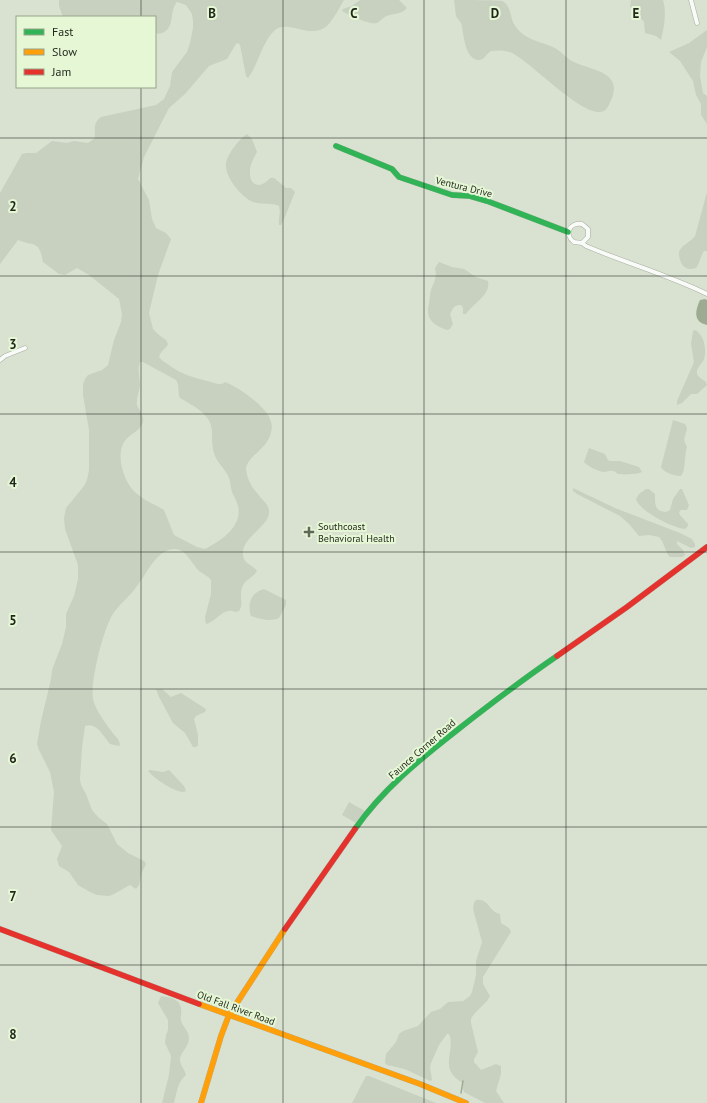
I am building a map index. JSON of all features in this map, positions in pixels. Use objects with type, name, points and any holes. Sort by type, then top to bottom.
[{"type":"main road","name":"Ventura Drive","points":[[336,146],[392,169],[399,177],[452,195],[470,196],[487,201],[568,232]]},
{"type":"main road","name":"Faunce Corner Road","points":[[201,1103],[221,1036],[229,1016],[294,915],[362,819],[405,773],[433,748],[522,680],[627,607],[707,547]]},
{"type":"main road","name":"Old Fall River Road","points":[[0,929],[229,1016],[420,1084],[466,1103]]},
{"type":"street","points":[[691,0],[697,23]]},
{"type":"street","points":[[568,232],[573,225],[577,223],[584,225],[588,229],[588,233],[587,239],[582,243]]},
{"type":"street","name":"Ventura Drive","points":[[568,232],[571,241],[576,244],[582,243],[608,255],[707,294]]},
{"type":"street","points":[[0,360],[5,356],[25,348]]},
{"type":"shaded area","points":[[59,0],[344,0],[330,23],[321,30],[307,31],[280,27],[275,30],[266,41],[248,78],[246,76],[240,45],[238,43],[227,59],[209,66],[185,94],[169,108],[144,157],[138,179],[149,200],[152,219],[156,228],[166,233],[171,239],[158,275],[149,313],[153,329],[166,340],[168,344],[159,357],[186,375],[218,384],[225,382],[231,385],[252,398],[269,416],[272,429],[269,438],[250,460],[246,468],[247,476],[251,485],[269,508],[269,511],[265,522],[245,545],[243,552],[244,559],[257,571],[243,585],[241,591],[241,606],[239,611],[227,611],[210,623],[206,624],[205,617],[211,594],[211,580],[199,571],[186,554],[175,549],[162,553],[157,558],[135,589],[115,611],[106,628],[96,667],[93,699],[94,704],[100,714],[120,744],[119,746],[110,744],[96,728],[89,725],[85,726],[82,748],[81,785],[92,810],[107,824],[117,844],[128,853],[144,861],[146,864],[142,872],[139,885],[136,889],[130,885],[109,896],[97,895],[78,885],[69,872],[59,866],[57,859],[62,846],[51,830],[54,792],[50,772],[37,744],[52,670],[62,644],[66,627],[66,614],[74,596],[78,579],[78,565],[65,529],[64,518],[66,508],[84,486],[89,470],[89,430],[83,395],[83,384],[88,375],[102,370],[108,365],[122,314],[119,299],[89,275],[77,268],[65,275],[59,274],[43,262],[38,247],[33,244],[18,240],[0,264],[0,193],[22,154],[36,153],[52,141],[67,143],[74,141],[88,143],[95,138],[96,124],[98,119],[101,117],[156,105],[164,99],[170,86],[172,72],[187,52],[193,28],[193,21],[192,14],[186,5],[177,2],[174,6],[168,29],[158,34],[156,33],[156,16],[63,16],[59,6]],"holes":[[[140,362],[143,362],[176,380],[180,398],[201,411],[209,420],[215,456],[229,478],[232,492],[238,506],[239,513],[234,526],[218,542],[205,549],[197,547],[174,535],[164,510],[144,499],[133,490],[126,480],[122,467],[121,453],[124,442],[140,428],[143,422],[142,415],[137,405],[140,386]]]},
{"type":"shaded area","points":[[360,0],[399,0],[407,8],[400,13],[386,17],[377,23],[369,23],[342,11]]},
{"type":"shaded area","points":[[454,0],[502,1],[509,8],[514,24],[524,35],[555,48],[571,61],[596,70],[609,77],[613,82],[614,89],[607,109],[596,112],[585,107],[558,89],[520,58],[507,51],[491,51],[480,60],[474,58],[470,55],[466,46],[461,24],[456,16]]},
{"type":"shaded area","points":[[631,0],[663,0],[665,15],[661,40],[656,36],[645,33],[644,22],[630,7]]},
{"type":"shaded area","points":[[707,30],[707,47],[701,62],[700,76],[703,93],[707,96],[707,124],[701,115],[701,104],[696,95],[693,81],[680,61],[669,52],[689,43]]},
{"type":"shaded area","points":[[247,134],[252,139],[257,152],[250,168],[250,176],[253,183],[259,185],[263,184],[270,178],[274,178],[286,188],[291,188],[295,192],[281,225],[279,225],[279,206],[258,203],[247,199],[235,187],[227,172],[227,159],[236,144]]},
{"type":"shaded area","points":[[707,192],[707,251],[704,251],[696,268],[688,269],[681,263],[679,252],[682,247],[695,236]]},
{"type":"shaded area","points":[[439,262],[452,267],[464,269],[476,277],[488,281],[487,291],[466,314],[463,314],[463,308],[461,305],[454,307],[450,314],[453,324],[450,329],[447,330],[431,321],[428,313],[430,293],[436,273],[435,268]]},
{"type":"shaded area","points":[[700,300],[707,300],[707,325],[702,324],[696,316]]},
{"type":"shaded area","points":[[695,330],[703,339],[705,351],[704,359],[697,369],[697,373],[707,385],[697,394],[691,394],[682,403],[677,405],[677,401],[694,362],[691,344],[693,331]]},
{"type":"shaded area","points":[[673,420],[685,424],[687,428],[684,440],[687,447],[684,470],[681,476],[670,474],[661,467]]},
{"type":"shaded area","points":[[589,448],[605,454],[610,461],[620,461],[639,467],[642,472],[634,474],[618,474],[614,471],[603,472],[596,469],[584,462]]},
{"type":"shaded area","points":[[573,488],[615,508],[680,533],[692,539],[695,547],[691,548],[677,541],[677,544],[683,550],[685,555],[682,557],[670,557],[659,537],[649,535],[639,536],[620,516],[577,494],[573,491]]},
{"type":"shaded area","points":[[646,489],[649,489],[655,494],[655,504],[657,509],[666,512],[670,510],[673,499],[680,489],[682,489],[689,505],[687,510],[681,510],[679,512],[688,526],[685,529],[673,526],[643,509],[638,504],[636,499],[639,494]]},
{"type":"shaded area","points":[[264,589],[286,600],[286,605],[279,618],[269,620],[251,616],[251,600],[256,593]]},
{"type":"shaded area","points":[[156,689],[162,689],[171,697],[181,693],[206,709],[205,712],[196,716],[194,719],[198,735],[198,746],[193,747],[185,733],[173,723]]},
{"type":"shaded area","points":[[169,770],[184,786],[186,791],[175,790],[155,778],[148,771],[163,772]]},
{"type":"shaded area","points":[[349,802],[365,811],[356,823],[342,815]]},
{"type":"shaded area","points":[[476,900],[484,901],[493,911],[500,914],[501,923],[509,928],[511,932],[483,977],[483,984],[490,996],[471,1019],[478,1052],[474,1062],[481,1070],[496,1064],[501,1066],[501,1074],[496,1091],[504,1103],[485,1103],[464,1092],[463,1083],[455,1078],[450,1070],[449,1060],[451,1044],[449,1034],[447,1034],[439,1045],[431,1063],[430,1067],[432,1080],[430,1081],[409,1071],[385,1063],[386,1054],[396,1042],[399,1034],[403,1031],[418,1026],[431,1012],[440,1009],[448,1002],[463,1001],[470,996],[476,975],[476,961],[482,942],[473,909]]},
{"type":"shaded area","points":[[161,996],[171,998],[179,1002],[181,1021],[189,1036],[188,1044],[180,1058],[180,1062],[186,1075],[179,1084],[174,1103],[162,1103],[169,1075],[171,1056],[165,1043],[168,1030],[168,1020],[158,1003]]},
{"type":"shaded area","points":[[366,1076],[369,1076],[436,1103],[352,1103]]},
{"type":"waterway","points":[[461,1093],[463,1081]]},
{"type":"traffic: fast","points":[[336,146],[392,169],[399,177],[452,195],[470,196],[487,201],[568,232]]},
{"type":"traffic: fast","points":[[355,829],[377,801],[415,764],[493,702],[557,656]]},
{"type":"traffic: slow","points":[[201,1103],[221,1036],[229,1015],[285,929]]},
{"type":"traffic: slow","points":[[199,1004],[420,1084],[466,1103]]},
{"type":"traffic: jam","points":[[557,656],[627,607],[707,547]]},
{"type":"traffic: jam","points":[[285,929],[355,829]]},
{"type":"traffic: jam","points":[[0,929],[199,1004]]},
{"type":"place","name":"Southcoast Behavioral Health","points":[[309,532]]}]
